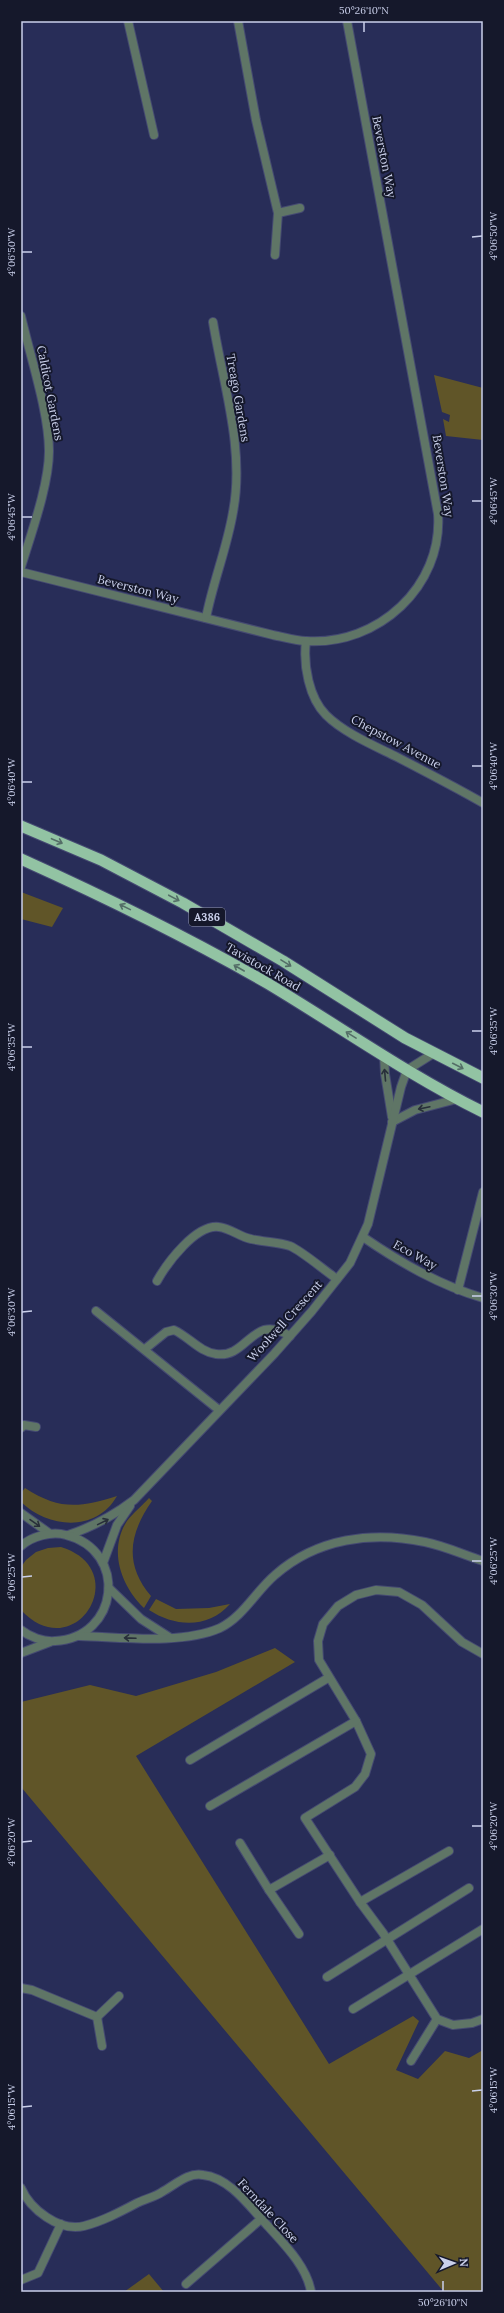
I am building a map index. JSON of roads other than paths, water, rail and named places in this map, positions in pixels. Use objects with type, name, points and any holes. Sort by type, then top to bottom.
[{"type":"highway","name":"Tavistock Road","points":[[21,826],[101,860],[183,903],[283,961],[405,1038],[483,1078]]},
{"type":"highway","name":"Tavistock Road","points":[[21,859],[183,936],[268,984],[407,1070],[483,1112]]},
{"type":"street","points":[[128,21],[154,135]]},
{"type":"street","points":[[238,21],[256,120],[278,213],[275,255]]},
{"type":"street","name":"Beverston Way","points":[[21,572],[273,635],[306,641],[349,636],[378,623],[399,609],[415,592],[429,570],[436,550],[439,531],[430,465],[347,21]]},
{"type":"street","points":[[278,213],[300,208]]},
{"type":"street","name":"Caldicot Gardens","points":[[21,316],[46,421],[49,451],[46,474],[21,567]]},
{"type":"street","name":"Treago Gardens","points":[[206,618],[233,511],[236,472],[232,419],[213,322]]},
{"type":"street","name":"Chepstow Avenue","points":[[306,641],[305,652],[307,676],[314,696],[326,715],[355,736],[483,803]]},
{"type":"street","points":[[392,1122],[407,1070],[434,1053]]},
{"type":"street","name":"Woolwell Crescent","points":[[103,1564],[117,1525],[134,1500],[290,1336],[350,1263],[363,1237],[392,1122],[385,1074],[384,1055]]},
{"type":"street","points":[[392,1122],[415,1110],[458,1098]]},
{"type":"street","points":[[458,1290],[483,1192]]},
{"type":"street","points":[[157,1280],[167,1264],[188,1242],[202,1232],[213,1227],[220,1227],[249,1239],[290,1246],[338,1279]]},
{"type":"street","name":"Eco Way","points":[[363,1237],[396,1260],[458,1290],[483,1298]]},
{"type":"street","points":[[96,1311],[219,1410]]},
{"type":"street","points":[[145,1349],[166,1332],[174,1330],[193,1341],[203,1350],[218,1355],[243,1345],[261,1330],[278,1328],[290,1336]]},
{"type":"street","points":[[21,1428],[24,1425],[36,1427]]},
{"type":"street","name":"Woolwell Crescent","points":[[68,1535],[88,1529],[111,1517],[134,1500]]},
{"type":"street","points":[[21,1514],[49,1533]]},
{"type":"street","points":[[21,1546],[26,1541],[49,1533],[68,1535],[87,1544],[103,1564],[109,1588],[107,1603],[101,1616],[91,1628],[79,1636],[65,1641],[50,1642],[21,1652]]},
{"type":"street","points":[[79,1636],[169,1637],[203,1633],[221,1627],[239,1614],[274,1575],[296,1559],[317,1549],[352,1538],[383,1536],[426,1542],[483,1561]]},
{"type":"street","points":[[109,1588],[141,1619],[169,1637]]},
{"type":"street","points":[[483,1654],[462,1642],[422,1605],[399,1592],[376,1590],[356,1595],[344,1602],[323,1624],[318,1641],[319,1660],[328,1678],[356,1721],[371,1754],[365,1774],[355,1787],[305,1818],[360,1902],[388,1940],[437,2020],[453,2025],[472,2023],[483,2019]]},
{"type":"street","points":[[21,1630],[36,1639],[50,1642]]},
{"type":"street","points":[[190,1760],[328,1678]]},
{"type":"street","points":[[210,1806],[356,1721]]},
{"type":"street","points":[[240,1843],[269,1890],[299,1934]]},
{"type":"street","points":[[360,1902],[449,1851]]},
{"type":"street","points":[[269,1890],[330,1855]]},
{"type":"street","points":[[327,1977],[469,1888]]},
{"type":"street","points":[[352,2010],[483,1929]]},
{"type":"street","points":[[21,1988],[32,1990],[98,2017]]},
{"type":"street","points":[[98,2017],[119,1996]]},
{"type":"street","points":[[98,2017],[102,2046]]},
{"type":"street","points":[[411,2061],[437,2020]]},
{"type":"street","name":"Ferndale Close","points":[[21,2188],[26,2200],[43,2215],[61,2224],[83,2227],[105,2219],[162,2193],[179,2180],[202,2174],[224,2181],[261,2219],[296,2259],[310,2285],[311,2292]]},
{"type":"street","points":[[186,2284],[261,2219]]},
{"type":"street","points":[[21,2280],[38,2273],[61,2224]]}]
